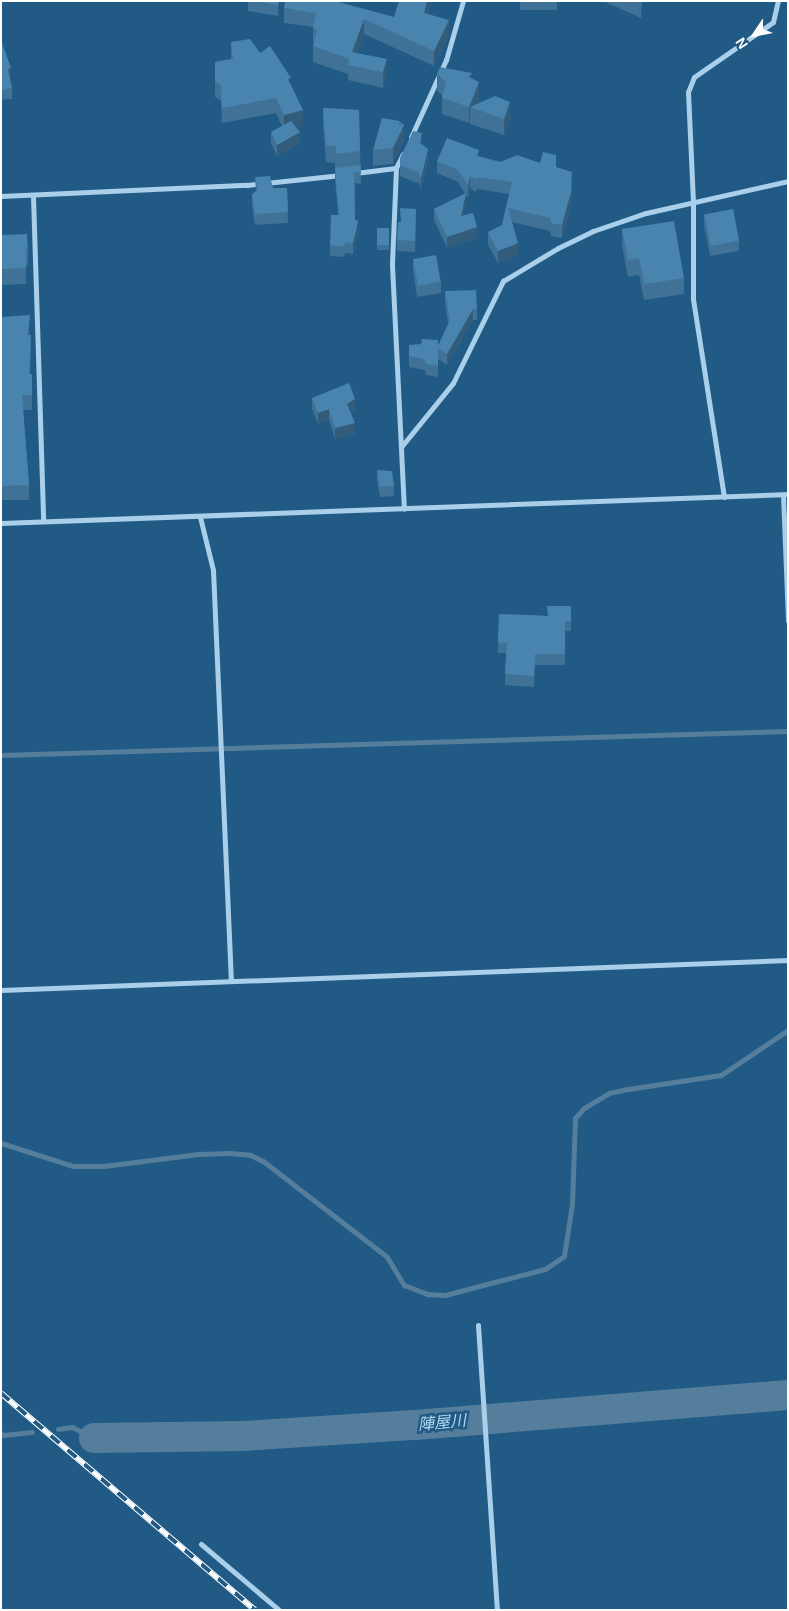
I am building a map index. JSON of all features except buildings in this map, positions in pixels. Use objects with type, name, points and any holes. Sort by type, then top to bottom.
[{"type":"street","points":[[409,141],[446,60],[463,1]]},
{"type":"street","points":[[724,497],[693,298],[693,202],[688,92],[694,77],[773,22],[778,1]]},
{"type":"street","points":[[404,509],[392,265],[396,168],[405,150]]},
{"type":"street","points":[[1,196],[248,185],[396,168]]},
{"type":"street","points":[[401,448],[453,383],[503,281],[558,248],[593,231],[646,213],[788,182]]},
{"type":"street","points":[[33,196],[44,522]]},
{"type":"street","points":[[1,523],[785,494],[788,621]]},
{"type":"street","points":[[200,516],[213,570],[231,980]]},
{"type":"street","points":[[1,990],[788,960]]},
{"type":"street","points":[[478,1325],[497,1610]]},
{"type":"street","points":[[202,1544],[279,1610]]},
{"type":"waterway","points":[[1,755],[788,731]]},
{"type":"waterway","points":[[1,1143],[73,1166],[104,1166],[198,1154],[229,1153],[250,1155],[263,1161],[387,1257],[404,1285],[428,1294],[445,1295],[545,1269],[564,1256],[572,1204],[575,1118],[584,1108],[609,1093],[721,1075],[788,1030]]},
{"type":"waterway","name":"陣屋川","points":[[94,1438],[243,1436],[415,1425],[788,1395]]},
{"type":"waterway","points":[[58,1429],[72,1427],[94,1438]]},
{"type":"waterway","points":[[1,1433],[3,1435],[32,1432]]},
{"type":"railway","points":[[1,1393],[255,1610]]}]
